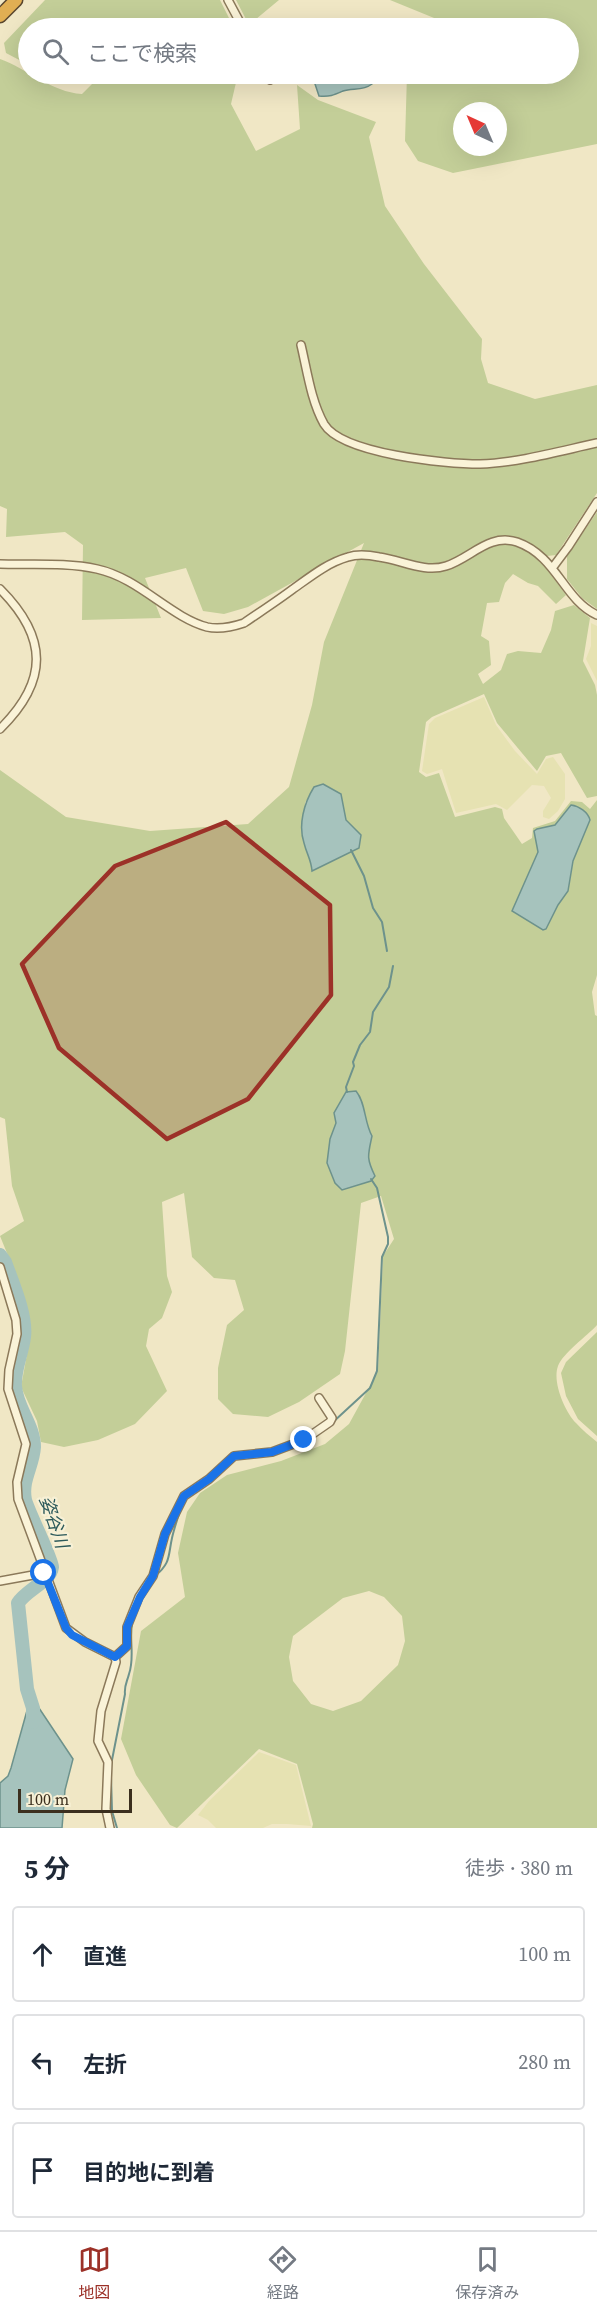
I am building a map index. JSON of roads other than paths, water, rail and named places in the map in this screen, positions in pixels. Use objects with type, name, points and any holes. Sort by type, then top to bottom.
[{"type":"highway","points":[[0,16],[16,0]]},
{"type":"street","points":[[228,0],[238,18]]},
{"type":"street","points":[[301,345],[314,398],[324,425],[335,436],[350,444],[419,459],[481,464],[597,443]]},
{"type":"street","points":[[553,567],[597,502]]},
{"type":"street","points":[[0,564],[70,566],[105,571],[135,584],[189,618],[206,626],[218,628],[244,623],[310,576],[348,557],[361,555],[381,557],[434,568],[446,566],[487,543],[503,540],[526,547],[553,567],[582,606],[597,615]]},
{"type":"street","points":[[0,589],[15,603],[31,628],[37,658],[26,695],[13,717],[0,729]]},
{"type":"street","points":[[0,1267],[16,1320],[17,1334],[9,1370],[8,1389],[26,1444],[17,1482],[18,1499],[66,1628],[79,1638],[115,1657]]},
{"type":"street","points":[[115,1657],[127,1646],[127,1627],[140,1597],[153,1576],[165,1534],[184,1496],[209,1479],[234,1456],[272,1452],[304,1440],[330,1422],[332,1418],[330,1413],[320,1398]]},
{"type":"street","points":[[0,1581],[45,1574]]},
{"type":"street","points":[[110,1828],[105,1809],[108,1762],[98,1741],[100,1718],[116,1662],[115,1657]]},
{"type":"water","points":[[315,84],[372,84],[332,95],[319,96]]},
{"type":"water","points":[[323,784],[341,794],[346,820],[361,835],[359,848],[312,871],[302,836],[302,822],[310,793],[314,787]]},
{"type":"water","points":[[571,805],[583,810],[590,820],[573,861],[568,891],[546,929],[543,930],[512,911],[538,852],[534,831],[555,825]]},
{"type":"water","points":[[356,1091],[362,1101],[372,1136],[369,1156],[375,1176],[371,1181],[342,1190],[335,1183],[327,1163],[330,1139],[336,1123],[334,1113],[346,1092]]},
{"type":"water","points":[[37,1705],[73,1759],[65,1790],[62,1828],[0,1828],[0,1783],[8,1776],[11,1768],[28,1707]]},
{"type":"waterway","points":[[351,850],[364,876],[373,908],[382,922],[387,951]]},
{"type":"waterway","points":[[347,1092],[346,1087],[354,1066],[353,1062],[360,1045],[370,1032],[373,1012],[389,987],[393,966]]},
{"type":"waterway","points":[[332,1423],[370,1388],[377,1371],[382,1257],[388,1244],[388,1237],[377,1188],[371,1179]]},
{"type":"waterway","name":"姿谷川","points":[[0,1255],[5,1262],[23,1319],[23,1343],[15,1386],[18,1401],[31,1431],[34,1447],[26,1479],[25,1500],[52,1567],[47,1577],[18,1603],[27,1689],[33,1708],[33,1722]]},
{"type":"waterway","points":[[202,1488],[236,1459]]},
{"type":"waterway","points":[[155,1576],[168,1559],[180,1511]]},
{"type":"waterway","points":[[142,1599],[148,1589]]},
{"type":"waterway","points":[[111,1765],[125,1686],[131,1668],[132,1624]]},
{"type":"waterway","points":[[111,1777],[112,1811],[117,1828]]}]
